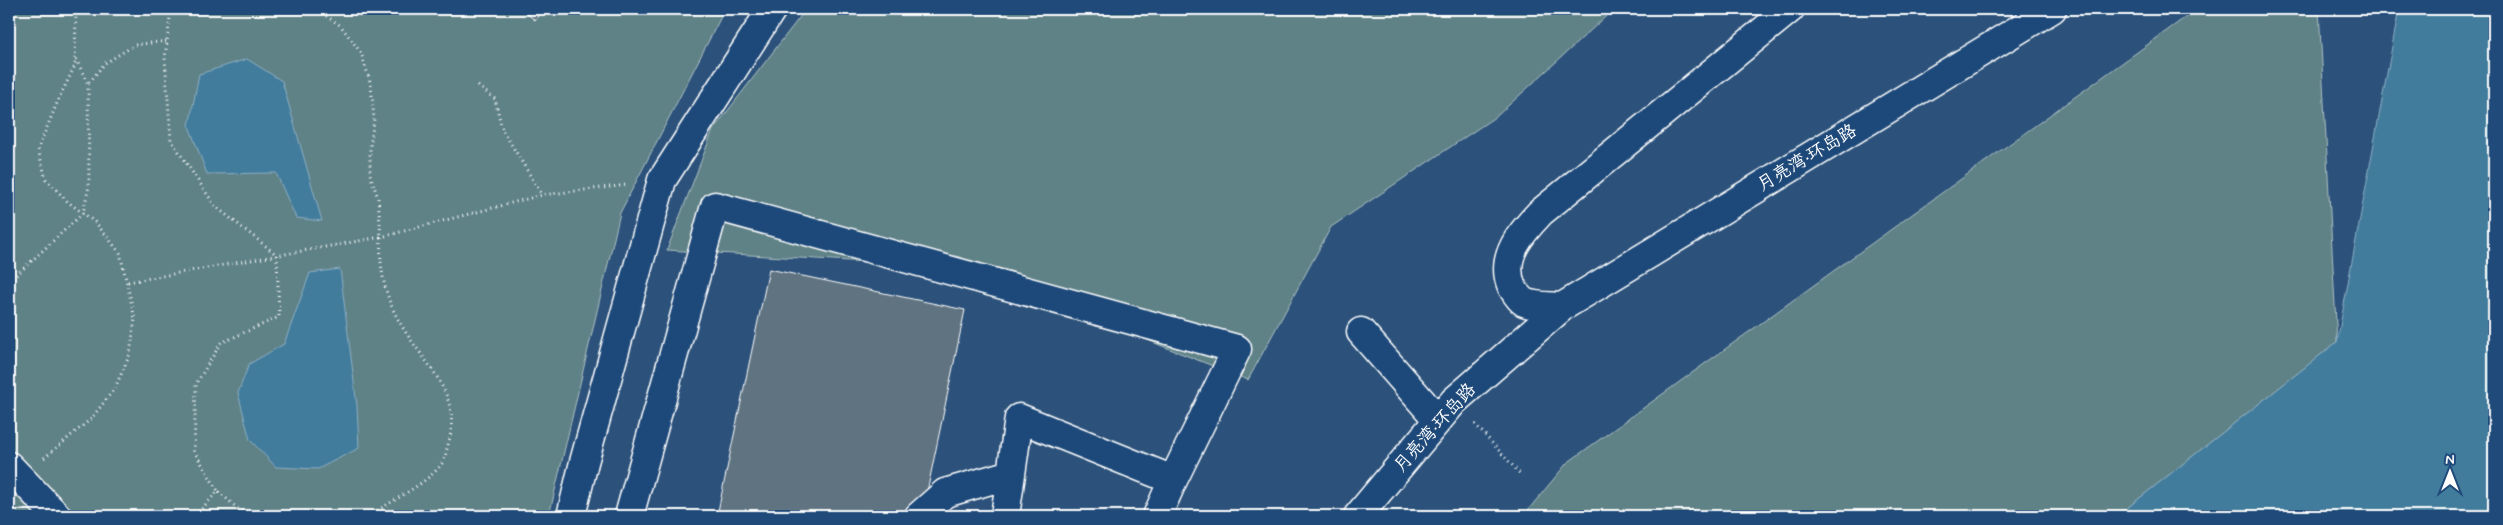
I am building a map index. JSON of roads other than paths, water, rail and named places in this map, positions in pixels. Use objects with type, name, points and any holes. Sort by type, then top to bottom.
[{"type":"street","points":[[572,516],[584,462],[662,180],[772,9]]},
{"type":"street","points":[[1562,307],[1524,302],[1515,292],[1510,281],[1508,268],[1510,255],[1516,242],[1528,226],[1540,213],[1790,9]]},
{"type":"street","name":"月亮湾·环岛路","points":[[1358,516],[1446,411],[1562,307],[2052,9]]},
{"type":"street","points":[[629,516],[715,206],[1237,348],[1157,516]]},
{"type":"street","points":[[1361,332],[1446,411]]},
{"type":"street","points":[[1005,516],[1019,418],[1173,480]]},
{"type":"street","points":[[14,472],[57,516]]},
{"type":"street","points":[[919,516],[945,493],[1011,474]]},
{"type":"water","points":[[2399,9],[2494,9],[2494,516],[2117,516],[2337,342]]},
{"type":"water","points":[[247,59],[282,81],[322,221],[296,218],[276,173],[207,174],[189,126],[199,74]]},
{"type":"water","points":[[340,269],[357,406],[359,448],[318,469],[276,467],[250,440],[238,393],[249,364],[284,344],[310,273]]}]
